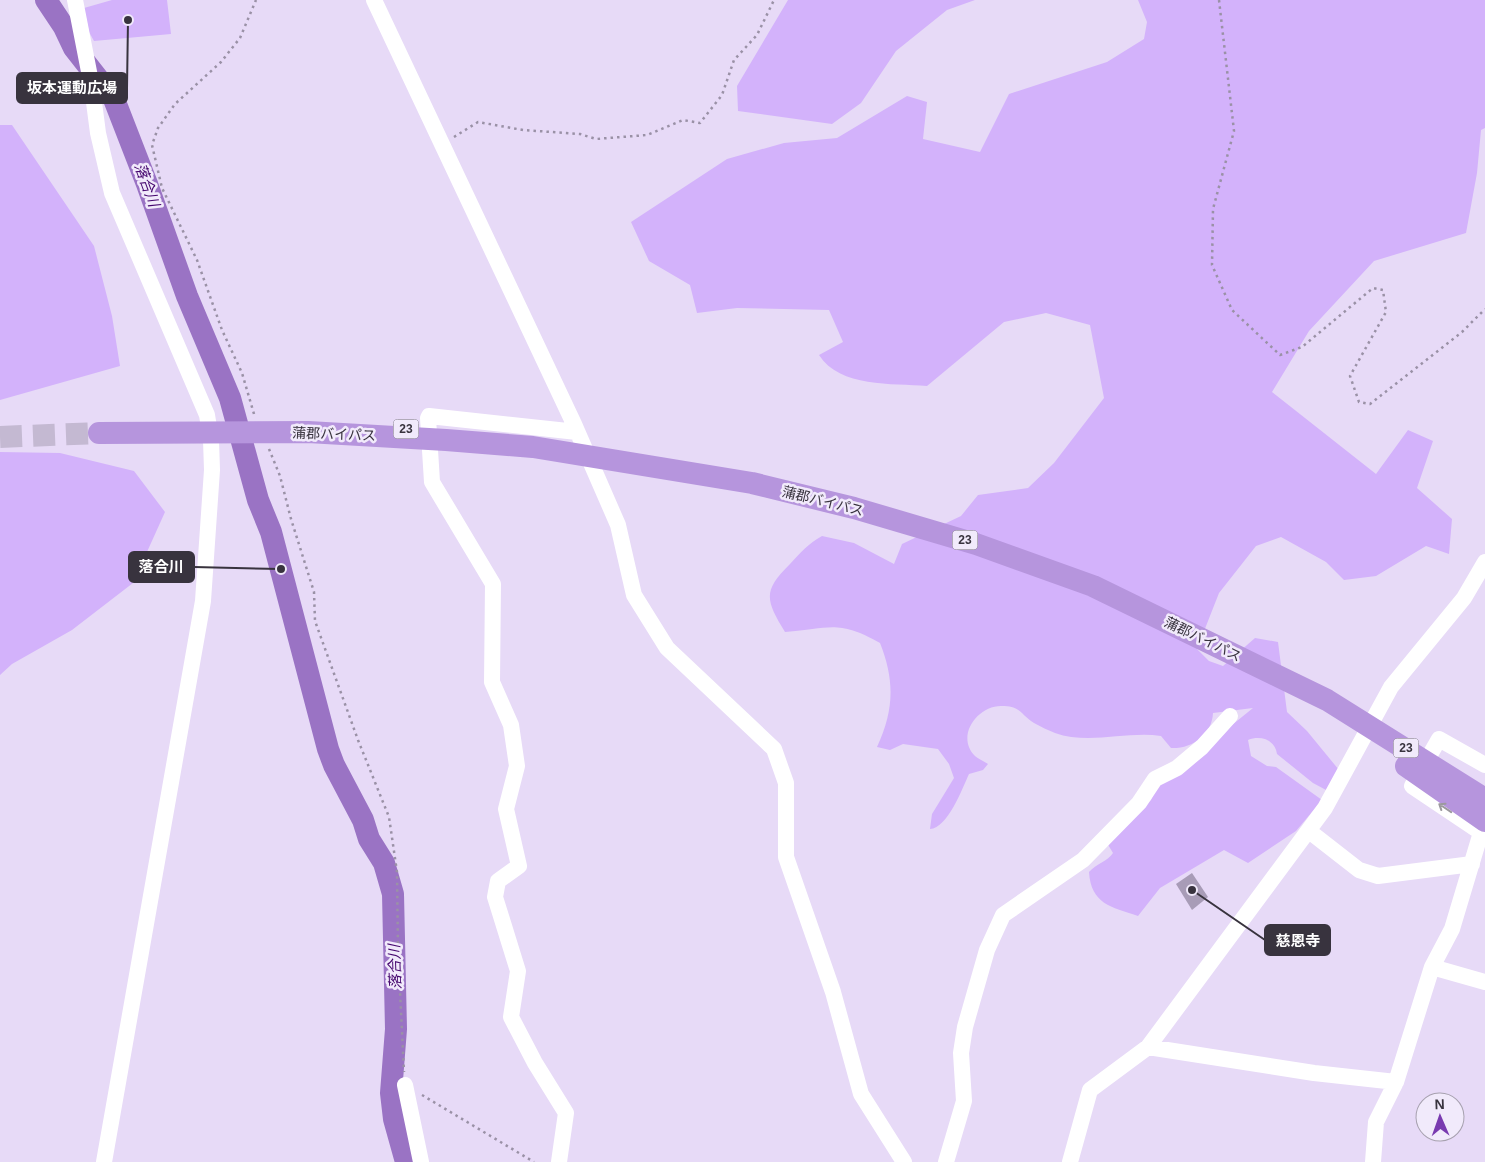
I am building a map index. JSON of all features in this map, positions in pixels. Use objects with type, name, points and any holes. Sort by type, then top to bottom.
[{"type":"highway","name":"蒲郡バイパス","points":[[99,428],[308,424],[533,439],[752,483],[854,508],[976,544],[1093,586],[1330,699],[1485,789]]},
{"type":"highway","name":"蒲郡バイパス","points":[[653,463],[789,483],[857,499],[977,534],[1093,576],[1185,617],[1262,656],[1485,799]]},
{"type":"highway","points":[[1330,699],[1485,780]]},
{"type":"highway","points":[[1330,699],[1381,748],[1484,827]]},
{"type":"street","points":[[75,0],[92,87],[98,133],[112,193],[207,414],[211,440],[212,470],[203,601],[104,1162]]},
{"type":"street","points":[[374,0],[577,432],[618,525],[634,595],[667,648],[774,749],[786,783],[786,857],[834,992],[861,1094],[904,1162]]},
{"type":"street","points":[[558,1162],[566,1113],[534,1063],[511,1017],[518,971],[495,897],[498,881],[518,866],[506,810],[517,766],[511,725],[492,682],[493,584],[432,482],[428,418],[429,416],[577,432]]},
{"type":"street","points":[[1070,1162],[1090,1090],[1148,1047],[1325,808],[1391,686],[1464,598],[1485,562]]},
{"type":"street","points":[[946,1162],[964,1101],[961,1053],[965,1027],[987,950],[1003,914],[1083,860],[1139,803],[1155,779],[1178,768],[1202,747],[1230,716]]},
{"type":"street","points":[[1373,1162],[1376,1122],[1396,1082],[1432,967],[1452,929],[1484,827],[1412,786],[1439,739],[1485,766]]},
{"type":"street","points":[[1308,831],[1359,870],[1378,876],[1472,864]]},
{"type":"street","points":[[1432,967],[1485,982]]},
{"type":"street","points":[[1148,1047],[1314,1073],[1396,1082]]},
{"type":"street","points":[[405,1085],[421,1162]]},
{"type":"path","points":[[255,418],[248,402],[242,373],[222,330],[197,260],[162,188],[152,145],[158,128],[176,104],[221,62],[240,38],[256,0]]},
{"type":"path","points":[[442,144],[478,122],[523,130],[580,134],[596,139],[647,135],[683,120],[700,123],[722,95],[734,60],[757,35],[774,0]]},
{"type":"path","points":[[1219,0],[1234,131],[1213,208],[1212,265],[1232,310],[1280,356],[1302,348],[1373,288],[1383,290],[1386,312],[1350,376],[1359,402],[1370,404],[1462,332],[1485,309]]},
{"type":"path","points":[[266,443],[280,476],[291,519],[314,592],[315,621],[358,740],[390,817],[397,872],[398,951],[405,1085],[534,1162]]},
{"type":"shaded area","points":[[112,0],[167,0],[171,34],[94,41],[89,32],[84,8]]},
{"type":"shaded area","points":[[788,0],[975,0],[947,10],[896,51],[861,103],[832,124],[738,111],[737,86]]},
{"type":"shaded area","points":[[1138,0],[1485,0],[1485,128],[1481,130],[1477,173],[1466,233],[1374,261],[1309,331],[1272,392],[1376,474],[1408,430],[1433,441],[1417,488],[1452,519],[1449,554],[1426,546],[1376,576],[1344,580],[1326,562],[1281,537],[1256,546],[1219,593],[1197,649],[1209,661],[1223,666],[1255,638],[1278,642],[1287,712],[1307,731],[1339,770],[1328,791],[1313,783],[1277,754],[1276,749],[1267,740],[1258,738],[1248,740],[1251,756],[1267,766],[1276,767],[1322,800],[1296,831],[1248,863],[1224,850],[1160,888],[1138,916],[1111,907],[1098,898],[1091,883],[1089,872],[1111,856],[1113,853],[1107,843],[1151,800],[1158,785],[1253,708],[1213,713],[1209,728],[1200,739],[1186,746],[1171,748],[1161,736],[1135,735],[1081,738],[1068,736],[1055,733],[1037,724],[1017,709],[1008,706],[993,707],[978,716],[972,723],[968,731],[967,740],[969,748],[975,756],[988,764],[983,770],[969,774],[954,807],[943,822],[937,827],[930,829],[932,814],[954,778],[949,764],[938,749],[903,744],[890,750],[877,747],[887,720],[891,695],[888,670],[880,643],[843,628],[833,627],[785,632],[774,611],[770,596],[771,589],[781,573],[805,549],[822,536],[854,543],[894,564],[902,544],[961,516],[978,495],[1028,488],[1054,463],[1104,398],[1090,325],[1046,313],[1004,322],[927,386],[883,384],[853,379],[828,366],[819,355],[843,342],[829,310],[737,308],[697,313],[690,285],[649,261],[631,222],[727,159],[784,143],[837,138],[907,96],[927,102],[923,139],[980,152],[1009,94],[1107,62],[1144,39],[1147,22]]},
{"type":"shaded area","points":[[0,125],[12,125],[94,246],[112,316],[120,366],[0,400]]},
{"type":"shaded area","points":[[0,452],[60,453],[134,471],[165,512],[133,583],[72,630],[12,664],[0,675]]},
{"type":"building","points":[[1192,873],[1208,897],[1192,910],[1176,884]]},
{"type":"waterway","name":"落合川","points":[[46,0],[64,27],[74,48],[114,99],[187,296],[230,398],[258,500],[271,532],[328,749],[334,765],[363,820],[369,839],[384,863],[393,894],[396,1029],[391,1093],[394,1119],[406,1162]]},
{"type":"tunnel","points":[[0,437],[99,433]]},
{"type":"place","name":"坂本運動広場","points":[[128,20]]},
{"type":"place","name":"落合川","points":[[281,569]]},
{"type":"place","name":"慈恩寺","points":[[1192,890]]}]
